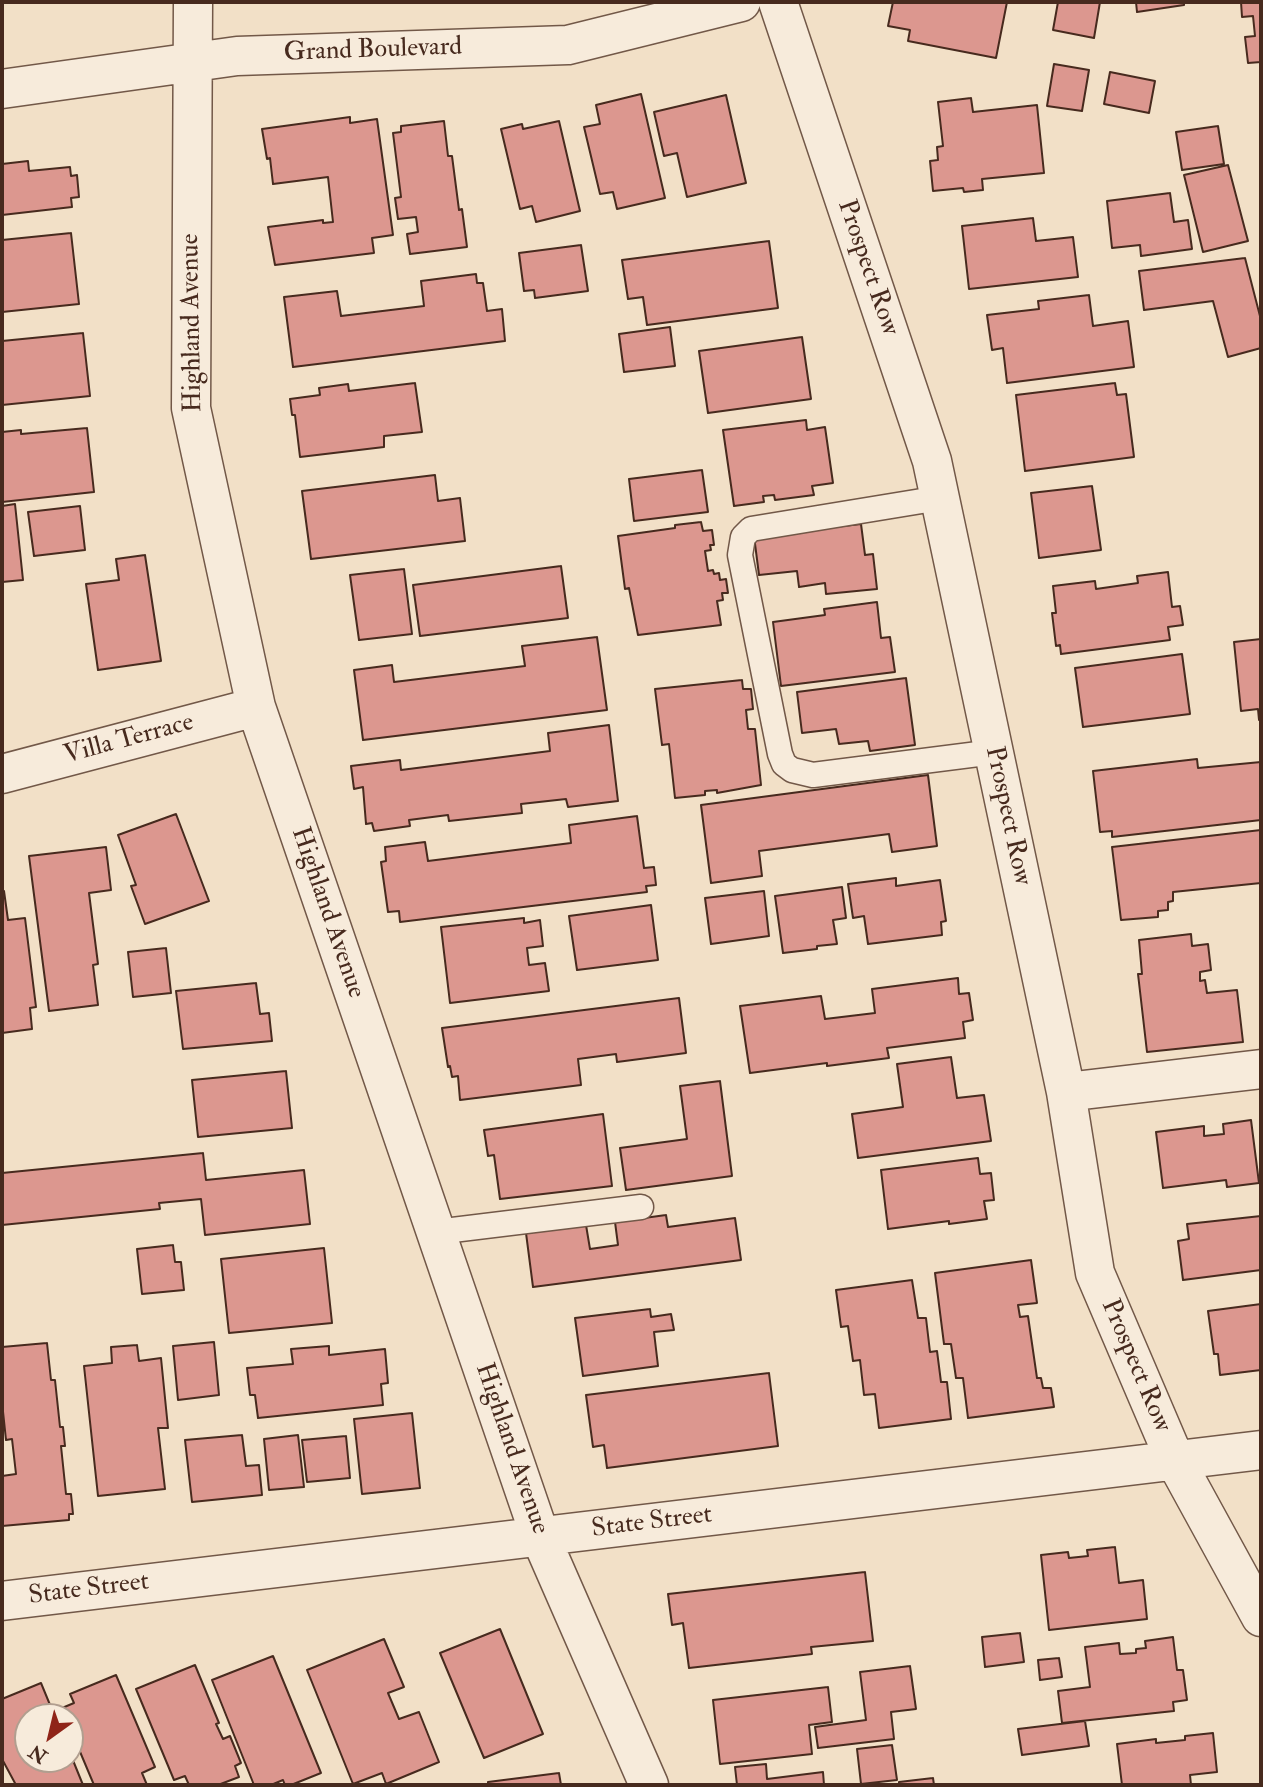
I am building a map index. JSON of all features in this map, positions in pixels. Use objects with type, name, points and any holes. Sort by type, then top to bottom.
[{"type":"street","name":"Highland Avenue","points":[[193,2],[191,408],[256,707],[540,1536],[649,1785]]},
{"type":"street","name":"Grand Boulevard","points":[[2,89],[237,56],[568,45],[741,2]]},
{"type":"street","name":"Prospect Row","points":[[778,2],[932,461],[1066,1092],[1095,1273],[1175,1460],[1261,1616]]},
{"type":"street","name":"Villa Terrace","points":[[2,774],[256,707]]},
{"type":"street","points":[[1066,1092],[1261,1069]]},
{"type":"street","name":"State Street","points":[[2,1601],[1261,1450]]},
{"type":"lane","points":[[940,498],[751,529],[743,537],[740,555],[777,741],[784,764],[802,774],[813,775],[994,752]]},
{"type":"lane","points":[[436,1232],[641,1207]]},
{"type":"building","points":[[893,2],[1007,2],[996,58],[908,41],[910,30],[888,26]]},
{"type":"building","points":[[1058,2],[1100,2],[1094,38],[1053,30]]},
{"type":"building","points":[[1136,2],[1184,2],[1184,5],[1137,12]]},
{"type":"building","points":[[1241,2],[1261,2],[1261,62],[1248,63],[1245,37],[1255,36],[1253,16],[1242,17]]},
{"type":"building","points":[[1054,64],[1089,70],[1082,111],[1047,106]]},
{"type":"building","points":[[1110,72],[1155,81],[1149,113],[1104,104]]},
{"type":"building","points":[[641,94],[665,198],[617,209],[613,192],[600,194],[584,127],[600,124],[596,105]]},
{"type":"building","points":[[726,95],[746,183],[687,197],[677,153],[664,156],[654,112]]},
{"type":"building","points":[[971,98],[973,112],[1037,105],[1044,173],[982,179],[983,190],[964,192],[963,188],[933,191],[930,161],[938,160],[937,147],[943,146],[938,102]]},
{"type":"building","points":[[350,117],[350,123],[377,119],[393,235],[372,238],[374,253],[275,265],[268,227],[323,220],[323,223],[333,222],[328,177],[273,184],[270,158],[267,159],[262,129]]},
{"type":"building","points":[[444,121],[448,156],[452,156],[467,247],[410,254],[407,234],[418,232],[416,217],[398,219],[395,198],[401,197],[393,133],[401,132],[401,126]]},
{"type":"building","points":[[559,121],[580,211],[536,222],[532,206],[520,209],[501,129],[522,124],[523,129]]},
{"type":"building","points":[[1218,126],[1224,164],[1182,170],[1176,132]]},
{"type":"building","points":[[28,161],[29,171],[70,167],[71,176],[77,175],[79,197],[71,198],[72,207],[2,215],[2,164]]},
{"type":"building","points":[[1228,165],[1248,241],[1203,252],[1184,175]]},
{"type":"building","points":[[1170,193],[1174,222],[1188,220],[1192,249],[1141,256],[1140,245],[1112,248],[1107,201]]},
{"type":"building","points":[[1033,218],[1036,241],[1073,237],[1078,277],[969,289],[962,226]]},
{"type":"building","points":[[71,233],[79,304],[2,312],[2,240]]},
{"type":"building","points":[[769,241],[778,308],[647,325],[643,297],[628,299],[622,260]]},
{"type":"building","points":[[581,245],[588,291],[535,298],[534,290],[524,291],[519,253]]},
{"type":"building","points":[[1245,258],[1261,320],[1261,348],[1228,357],[1213,301],[1144,310],[1139,271]]},
{"type":"building","points":[[476,274],[477,283],[483,283],[487,311],[502,309],[505,341],[293,367],[284,297],[337,291],[341,316],[424,306],[421,281]]},
{"type":"building","points":[[1089,295],[1093,326],[1128,321],[1134,367],[1007,383],[1003,348],[992,350],[987,315],[1039,309],[1038,301]]},
{"type":"building","points":[[670,327],[675,366],[624,372],[619,334]]},
{"type":"building","points":[[83,333],[90,396],[2,405],[2,341]]},
{"type":"building","points":[[802,337],[811,399],[708,413],[699,351]]},
{"type":"building","points":[[415,383],[422,432],[384,436],[384,447],[300,457],[295,415],[292,415],[290,399],[320,395],[319,388],[348,384],[349,391]]},
{"type":"building","points":[[1115,383],[1117,395],[1126,394],[1134,457],[1025,471],[1016,395]]},
{"type":"building","points":[[806,420],[807,430],[825,427],[833,483],[812,486],[814,495],[775,500],[774,495],[763,496],[764,502],[734,506],[723,430]]},
{"type":"building","points":[[87,428],[94,492],[2,502],[2,432],[21,430],[21,434]]},
{"type":"building","points":[[702,470],[708,512],[634,521],[629,479]]},
{"type":"building","points":[[435,475],[438,501],[460,498],[465,541],[311,559],[302,491]]},
{"type":"building","points":[[1092,486],[1101,550],[1039,558],[1031,493]]},
{"type":"building","points":[[15,504],[23,580],[2,582],[2,506]]},
{"type":"building","points":[[80,506],[85,550],[34,556],[28,512]]},
{"type":"building","points":[[701,522],[703,531],[712,530],[714,545],[710,545],[711,550],[705,551],[708,571],[719,573],[720,580],[726,579],[728,593],[722,593],[723,600],[717,601],[721,625],[638,635],[629,588],[625,589],[618,536]]},
{"type":"building","points":[[861,524],[865,555],[873,554],[877,589],[826,594],[825,583],[799,587],[797,571],[759,575],[754,536]]},
{"type":"building","points":[[145,555],[161,661],[98,670],[86,584],[119,580],[116,559]]},
{"type":"building","points":[[561,566],[568,618],[420,636],[413,585]]},
{"type":"building","points":[[404,569],[412,634],[359,640],[350,575]]},
{"type":"building","points":[[1168,572],[1172,607],[1180,606],[1183,625],[1168,627],[1170,640],[1061,654],[1060,645],[1056,646],[1052,613],[1056,613],[1053,586],[1095,581],[1096,589],[1138,583],[1137,576]]},
{"type":"building","points":[[877,602],[881,638],[890,637],[895,672],[781,686],[773,622],[825,615],[824,609]]},
{"type":"building","points":[[597,637],[607,710],[363,740],[354,670],[392,665],[394,682],[525,666],[522,646]]},
{"type":"building","points":[[1261,639],[1259,720],[1258,709],[1241,711],[1234,642]]},
{"type":"building","points":[[1182,654],[1190,714],[1083,727],[1075,668]]},
{"type":"building","points":[[906,678],[915,745],[870,751],[868,741],[839,744],[836,729],[802,733],[797,692]]},
{"type":"building","points":[[742,680],[743,689],[751,689],[753,709],[746,710],[748,729],[755,729],[761,785],[717,793],[717,790],[705,791],[705,795],[675,798],[669,744],[662,745],[655,689]]},
{"type":"building","points":[[609,725],[618,801],[568,807],[566,799],[521,804],[522,813],[449,821],[448,815],[409,820],[410,826],[374,831],[372,823],[366,824],[363,787],[354,789],[351,766],[400,760],[401,770],[550,751],[548,733]]},
{"type":"building","points":[[1197,759],[1198,768],[1261,762],[1261,820],[1112,837],[1112,831],[1100,832],[1093,771]]},
{"type":"building","points":[[928,775],[937,846],[892,852],[889,834],[759,851],[762,876],[711,883],[701,805]]},
{"type":"building","points":[[176,814],[209,901],[145,924],[131,886],[136,885],[118,835]]},
{"type":"building","points":[[637,816],[644,868],[654,867],[656,885],[646,886],[647,892],[400,922],[399,911],[388,912],[381,862],[386,861],[385,847],[425,842],[428,861],[571,843],[569,825]]},
{"type":"building","points":[[1261,830],[1261,883],[1173,892],[1173,901],[1168,902],[1168,910],[1158,911],[1158,917],[1121,920],[1112,847]]},
{"type":"building","points":[[106,847],[111,890],[89,893],[98,964],[93,965],[98,1005],[49,1011],[29,856]]},
{"type":"building","points":[[896,878],[896,886],[940,880],[946,921],[941,922],[942,935],[868,944],[864,916],[853,918],[848,884]]},
{"type":"building","points":[[842,887],[846,918],[833,920],[837,944],[783,953],[775,896]]},
{"type":"building","points":[[2,891],[8,920],[25,918],[36,1007],[30,1008],[32,1029],[2,1033]]},
{"type":"building","points":[[764,891],[769,936],[711,944],[705,898]]},
{"type":"building","points":[[651,905],[658,960],[577,970],[569,916]]},
{"type":"building","points":[[524,918],[524,923],[540,920],[543,946],[527,948],[529,965],[545,963],[549,991],[450,1003],[441,927]]},
{"type":"building","points":[[1191,934],[1192,946],[1208,944],[1211,970],[1200,972],[1200,981],[1205,980],[1207,993],[1237,990],[1243,1042],[1147,1052],[1138,974],[1142,974],[1139,940]]},
{"type":"building","points":[[166,948],[171,993],[133,997],[128,952]]},
{"type":"building","points":[[958,978],[959,994],[969,993],[973,1020],[963,1022],[965,1038],[887,1048],[889,1058],[750,1073],[740,1006],[821,996],[825,1019],[875,1013],[872,989]]},
{"type":"building","points":[[256,983],[260,1014],[269,1013],[272,1041],[183,1049],[176,991]]},
{"type":"building","points":[[679,998],[686,1053],[617,1062],[616,1054],[578,1059],[581,1085],[460,1100],[458,1076],[452,1077],[450,1066],[448,1067],[442,1028]]},
{"type":"building","points":[[951,1057],[957,1098],[984,1095],[991,1141],[858,1158],[852,1114],[903,1107],[897,1064]]},
{"type":"building","points":[[286,1071],[292,1128],[198,1137],[192,1080]]},
{"type":"building","points":[[720,1081],[732,1176],[626,1190],[620,1148],[687,1139],[680,1086]]},
{"type":"building","points":[[603,1114],[612,1186],[500,1199],[494,1155],[488,1156],[484,1130]]},
{"type":"building","points":[[1251,1120],[1259,1183],[1227,1187],[1226,1180],[1163,1188],[1156,1132],[1204,1126],[1204,1136],[1224,1134],[1223,1124]]},
{"type":"building","points":[[203,1153],[206,1180],[304,1170],[310,1224],[205,1235],[201,1199],[159,1203],[160,1209],[2,1225],[2,1173]]},
{"type":"building","points":[[978,1158],[980,1174],[991,1173],[994,1200],[984,1201],[987,1219],[888,1229],[881,1170]]},
{"type":"building","points":[[666,1215],[668,1227],[735,1218],[741,1260],[533,1287],[526,1233],[586,1225],[590,1249],[618,1245],[615,1222]]},
{"type":"building","points":[[1261,1216],[1261,1270],[1183,1280],[1178,1241],[1189,1239],[1187,1224]]},
{"type":"building","points":[[173,1245],[175,1262],[181,1262],[184,1290],[142,1294],[137,1249]]},
{"type":"building","points":[[324,1248],[332,1323],[229,1333],[221,1259]]},
{"type":"building","points":[[1031,1260],[1037,1303],[1018,1305],[1020,1317],[1028,1316],[1037,1378],[1041,1378],[1043,1388],[1051,1388],[1054,1407],[968,1418],[963,1378],[956,1378],[951,1344],[944,1344],[935,1273]]},
{"type":"building","points":[[912,1280],[918,1318],[926,1318],[930,1352],[937,1351],[941,1382],[947,1382],[951,1419],[879,1428],[875,1394],[864,1395],[860,1360],[853,1361],[848,1326],[841,1327],[836,1290]]},
{"type":"building","points":[[1261,1304],[1261,1370],[1220,1375],[1208,1311]]},
{"type":"building","points":[[650,1309],[651,1317],[671,1314],[674,1330],[654,1332],[658,1366],[583,1376],[575,1318]]},
{"type":"building","points":[[214,1342],[219,1395],[178,1400],[173,1346]]},
{"type":"building","points":[[47,1343],[51,1380],[55,1380],[60,1427],[63,1427],[65,1446],[61,1446],[66,1494],[71,1494],[73,1514],[69,1514],[69,1520],[2,1526],[2,1476],[16,1474],[12,1439],[6,1440],[2,1402],[2,1347]]},
{"type":"building","points":[[137,1345],[139,1361],[161,1358],[168,1428],[158,1428],[165,1489],[98,1496],[84,1366],[112,1363],[111,1347]]},
{"type":"building","points":[[329,1346],[329,1355],[385,1349],[388,1383],[381,1384],[383,1405],[258,1418],[255,1395],[250,1395],[247,1368],[293,1364],[291,1349]]},
{"type":"building","points":[[769,1373],[778,1446],[607,1468],[604,1445],[593,1447],[586,1395]]},
{"type":"building","points":[[412,1413],[420,1488],[362,1494],[354,1419]]},
{"type":"building","points":[[242,1435],[246,1466],[259,1465],[262,1495],[192,1502],[185,1440]]},
{"type":"building","points":[[298,1435],[304,1487],[269,1490],[264,1439]]},
{"type":"building","points":[[346,1436],[350,1478],[307,1482],[302,1440]]},
{"type":"building","points":[[1115,1547],[1119,1583],[1143,1580],[1147,1619],[1049,1630],[1041,1555],[1068,1552],[1069,1558],[1088,1556],[1087,1550]]},
{"type":"building","points":[[865,1572],[873,1641],[811,1647],[812,1654],[689,1668],[683,1623],[672,1625],[668,1594]]},
{"type":"building","points":[[500,1629],[543,1734],[484,1758],[440,1653]]},
{"type":"building","points":[[1020,1633],[1024,1662],[985,1667],[982,1637]]},
{"type":"building","points":[[1173,1637],[1177,1670],[1183,1670],[1187,1700],[1173,1702],[1174,1711],[1062,1723],[1058,1691],[1090,1687],[1085,1647],[1119,1643],[1120,1654],[1136,1653],[1136,1649],[1146,1648],[1145,1641]]},
{"type":"building","points":[[384,1639],[404,1687],[388,1693],[399,1719],[419,1712],[439,1762],[386,1784],[382,1773],[353,1784],[307,1670]]},
{"type":"building","points":[[273,1656],[321,1773],[291,1785],[285,1785],[283,1780],[271,1785],[254,1785],[212,1680]]},
{"type":"building","points":[[1059,1658],[1062,1677],[1040,1680],[1038,1660]]},
{"type":"building","points":[[195,1665],[223,1739],[230,1736],[241,1763],[235,1766],[239,1777],[218,1785],[189,1785],[185,1776],[174,1780],[136,1689]]},
{"type":"building","points":[[910,1666],[916,1709],[891,1712],[894,1739],[818,1748],[815,1727],[866,1720],[860,1672]]},
{"type":"building","points":[[116,1675],[155,1767],[142,1773],[147,1785],[94,1785],[84,1761],[84,1703],[74,1703],[70,1694]]},
{"type":"building","points":[[41,1683],[49,1703],[14,1703],[14,1773],[78,1773],[83,1785],[16,1785],[2,1759],[2,1699]]},
{"type":"building","points":[[828,1687],[832,1722],[809,1725],[812,1754],[720,1764],[713,1700]]},
{"type":"building","points":[[1085,1721],[1089,1746],[1022,1755],[1018,1729]]},
{"type":"building","points":[[1213,1733],[1217,1772],[1190,1775],[1191,1785],[1122,1785],[1117,1744],[1156,1739],[1156,1743],[1185,1740],[1185,1736]]},
{"type":"building","points":[[892,1745],[897,1780],[861,1784],[857,1749]]},
{"type":"building","points":[[766,1764],[767,1779],[823,1772],[824,1785],[737,1785],[735,1767]]},
{"type":"building","points":[[559,1773],[561,1785],[488,1785],[488,1782]]},
{"type":"building","points":[[933,1778],[934,1785],[899,1785],[899,1782]]}]
